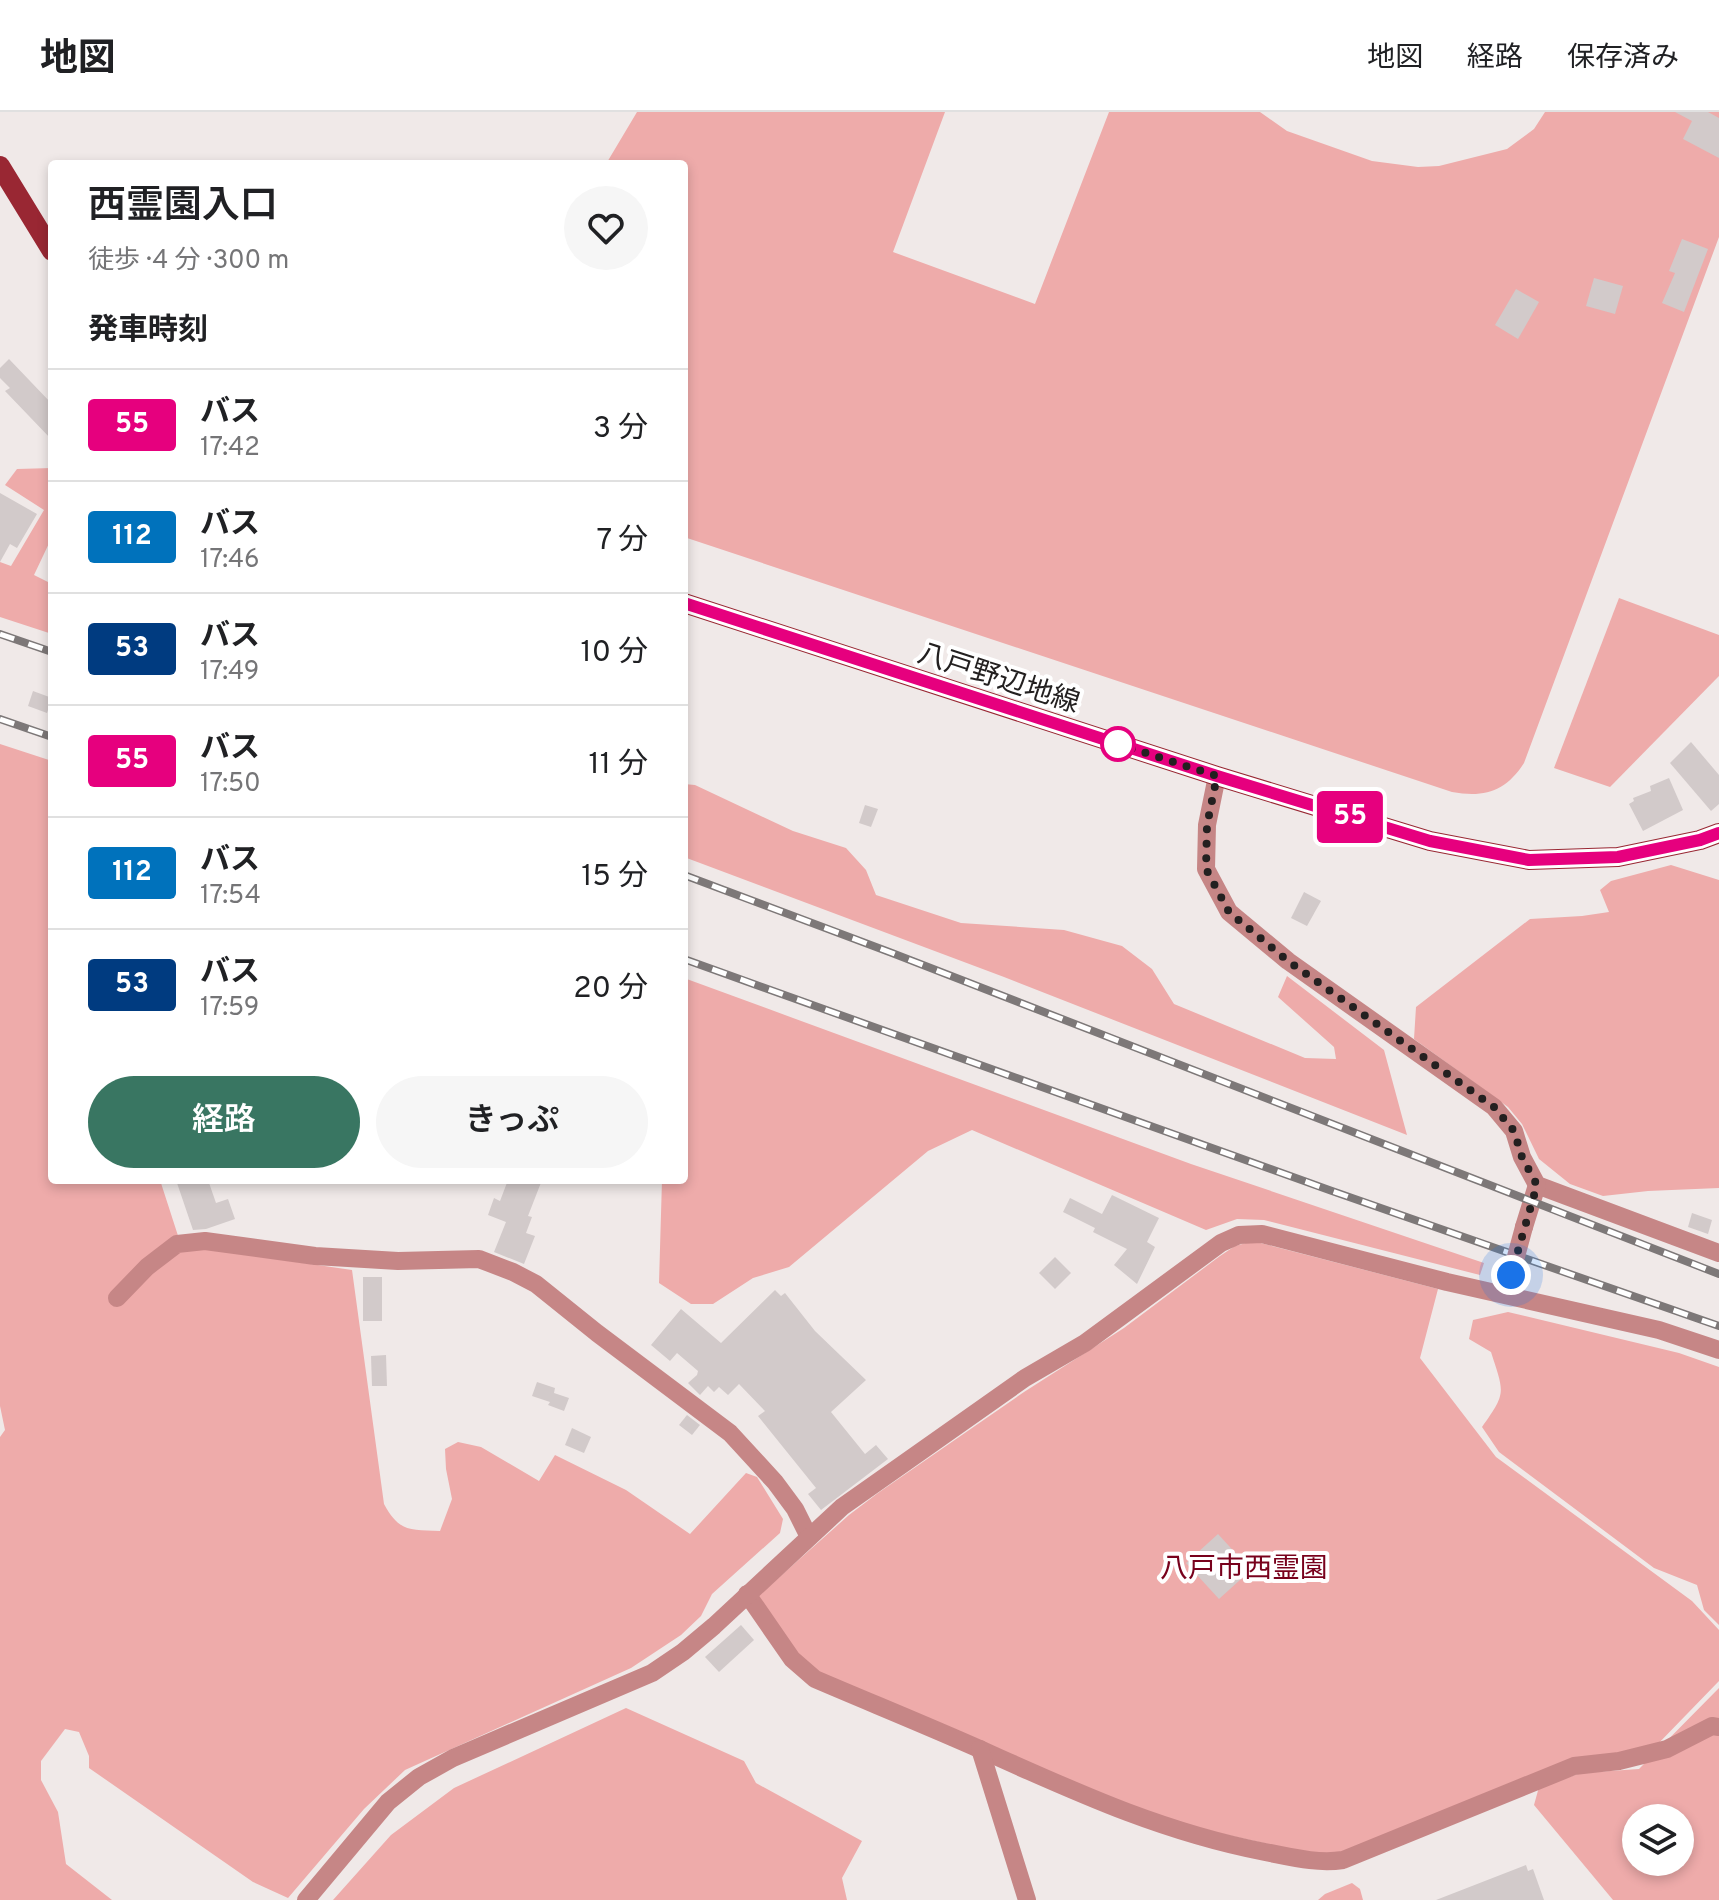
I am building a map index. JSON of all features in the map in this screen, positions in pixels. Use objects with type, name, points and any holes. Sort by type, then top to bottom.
[{"type":"main road","points":[[0,166],[48,244]]},
{"type":"main road","name":"八戸野辺地線","points":[[688,604],[1217,776],[1430,841],[1529,860],[1618,857],[1700,840],[1719,833]]},
{"type":"street","points":[[1217,776],[1207,825],[1206,869],[1229,912],[1288,961],[1494,1107],[1514,1131],[1522,1157],[1537,1185],[1719,1253]]},
{"type":"street","points":[[1506,1295],[1537,1185]]},
{"type":"street","points":[[306,1900],[388,1802],[419,1777],[453,1758],[652,1673],[683,1652],[842,1507],[1025,1378],[1085,1343],[1221,1243],[1239,1235],[1262,1234],[1659,1330],[1719,1350]]},
{"type":"street","points":[[117,1298],[147,1267],[177,1244],[205,1241],[328,1257],[398,1261],[479,1259],[536,1284],[730,1433],[775,1482],[795,1509],[809,1537]]},
{"type":"street","points":[[747,1594],[792,1659],[815,1679],[1101,1804],[1159,1825],[1246,1848],[1330,1862],[1392,1842],[1574,1766],[1619,1761],[1667,1749],[1712,1726],[1719,1727]]},
{"type":"street","points":[[980,1749],[1027,1900]]},
{"type":"green space","points":[[637,112],[945,112],[893,252],[1035,304],[1109,112],[1260,112],[1287,131],[1372,161],[1418,167],[1439,166],[1507,149],[1534,129],[1545,112],[1719,112],[1719,237],[1524,763],[1502,786],[1485,793],[1464,794],[688,538],[688,160],[608,160]]},
{"type":"green space","points":[[48,468],[48,545],[34,575],[48,582],[48,633],[0,617],[0,562],[11,566],[44,510],[5,485],[17,469]]},
{"type":"green space","points":[[1619,598],[1719,635],[1719,676],[1610,787],[1554,768]]},
{"type":"green space","points":[[0,744],[48,760],[48,1184],[161,1184],[181,1245],[352,1270],[384,1504],[395,1520],[406,1528],[440,1531],[452,1499],[445,1449],[458,1442],[481,1447],[539,1481],[555,1455],[626,1490],[690,1534],[746,1473],[757,1477],[783,1519],[780,1533],[712,1594],[701,1616],[681,1635],[631,1668],[405,1770],[364,1809],[288,1898],[253,1882],[89,1768],[89,1756],[79,1732],[65,1729],[41,1761],[41,1780],[58,1812],[66,1864],[112,1900],[0,1900],[0,1437],[5,1430],[0,1406]]},
{"type":"green space","points":[[688,784],[793,831],[846,848],[866,870],[876,895],[961,923],[1064,930],[1122,946],[1152,969],[1174,1004],[1305,1058],[1336,1059],[1334,1047],[1278,997],[1287,976],[1384,1050],[1407,1135],[1004,977],[688,858]]},
{"type":"green space","points":[[1671,865],[1719,880],[1719,1188],[1603,1196],[1570,1184],[1539,1159],[1522,1124],[1508,1107],[1414,1039],[1416,1007],[1530,919],[1609,912],[1600,890],[1611,881]]},
{"type":"green space","points":[[688,979],[1191,1164],[1484,1263],[1480,1275],[1264,1220],[1237,1219],[1206,1230],[972,1130],[928,1151],[789,1267],[753,1278],[713,1304],[691,1304],[659,1283],[662,1184],[688,1184]]},
{"type":"green space","name":"八戸市西霊園","points":[[1253,1241],[1438,1289],[1420,1358],[1496,1457],[1692,1601],[1719,1630],[1719,1681],[1655,1747],[1326,1857],[1165,1821],[813,1671],[802,1663],[757,1597],[878,1493],[1024,1392],[1124,1328],[1220,1256],[1235,1246]]},
{"type":"green space","points":[[1508,1312],[1679,1353],[1719,1367],[1719,1625],[1704,1610],[1697,1585],[1654,1568],[1499,1452],[1482,1427],[1501,1392],[1491,1352],[1469,1339],[1473,1320]]},
{"type":"green space","points":[[1719,1688],[1719,1900],[1613,1900],[1534,1805],[1539,1787],[1581,1773],[1639,1769]]},
{"type":"green space","points":[[626,1708],[744,1761],[756,1783],[862,1841],[842,1878],[847,1900],[333,1900],[391,1835],[454,1788]]},
{"type":"green space","points":[[1352,1883],[1360,1889],[1363,1900],[1318,1900],[1325,1894]]},
{"type":"building","points":[[1675,112],[1708,112],[1719,118],[1719,158],[1683,139],[1692,121]]},
{"type":"building","points":[[1682,239],[1708,249],[1684,312],[1662,303],[1675,273],[1669,271]]},
{"type":"building","points":[[1594,278],[1623,286],[1615,314],[1586,306]]},
{"type":"building","points":[[1516,289],[1539,302],[1518,339],[1495,325]]},
{"type":"building","points":[[9,359],[48,400],[48,436],[5,391],[10,388],[0,378],[0,368]]},
{"type":"building","points":[[0,493],[37,514],[17,548],[10,544],[0,562]]},
{"type":"building","points":[[33,691],[48,697],[47,713],[28,706]]},
{"type":"building","points":[[1691,742],[1719,775],[1719,804],[1711,811],[1670,763]]},
{"type":"building","points":[[1669,778],[1683,810],[1643,831],[1629,804],[1634,801],[1633,798],[1651,791],[1650,786]]},
{"type":"building","points":[[865,805],[878,809],[871,827],[859,823]]},
{"type":"building","points":[[1304,892],[1321,901],[1307,926],[1291,918]]},
{"type":"building","points":[[177,1184],[209,1184],[216,1203],[228,1199],[235,1219],[193,1230]]},
{"type":"building","points":[[506,1184],[540,1184],[528,1216],[532,1217],[526,1233],[535,1236],[524,1264],[494,1252],[506,1222],[488,1215],[494,1198],[500,1201]]},
{"type":"building","points":[[1112,1195],[1159,1218],[1147,1242],[1155,1247],[1137,1284],[1114,1265],[1127,1249],[1063,1212],[1070,1198],[1102,1214]]},
{"type":"building","points":[[1692,1213],[1712,1220],[1708,1234],[1688,1227]]},
{"type":"building","points":[[1055,1257],[1071,1273],[1055,1289],[1039,1273]]},
{"type":"building","points":[[363,1277],[382,1277],[382,1321],[363,1321]]},
{"type":"building","points":[[775,1290],[781,1296],[785,1293],[815,1331],[866,1380],[831,1412],[865,1454],[876,1445],[888,1459],[821,1510],[808,1494],[816,1488],[758,1416],[765,1411],[739,1384],[728,1395],[719,1387],[714,1392],[708,1386],[700,1395],[688,1383],[698,1371],[677,1353],[670,1361],[651,1345],[681,1309],[721,1343]]},
{"type":"building","points":[[386,1355],[387,1386],[372,1386],[371,1356]]},
{"type":"building","points":[[537,1382],[555,1388],[554,1393],[569,1398],[564,1411],[532,1396]]},
{"type":"building","points":[[687,1415],[700,1425],[692,1435],[679,1425]]},
{"type":"building","points":[[572,1428],[591,1437],[584,1453],[565,1445]]},
{"type":"building","points":[[1218,1534],[1251,1570],[1219,1599],[1186,1563]]},
{"type":"building","points":[[741,1625],[754,1640],[719,1672],[705,1657]]},
{"type":"building","points":[[1526,1865],[1528,1871],[1533,1869],[1544,1900],[1436,1900]]},
{"type":"railway","points":[[0,634],[48,651]]},
{"type":"railway","points":[[0,719],[48,736]]},
{"type":"railway","points":[[688,876],[1719,1274]]},
{"type":"railway","points":[[688,960],[1719,1326]]},
{"type":"bus line","name":"55","points":[[688,604],[1217,776],[1430,841],[1529,860],[1618,857],[1700,840],[1719,833]]},
{"type":"route","points":[[1118,744],[1217,776],[1207,825],[1206,869],[1229,912],[1288,961],[1494,1107],[1514,1131],[1522,1157],[1537,1185],[1511,1275]]}]
